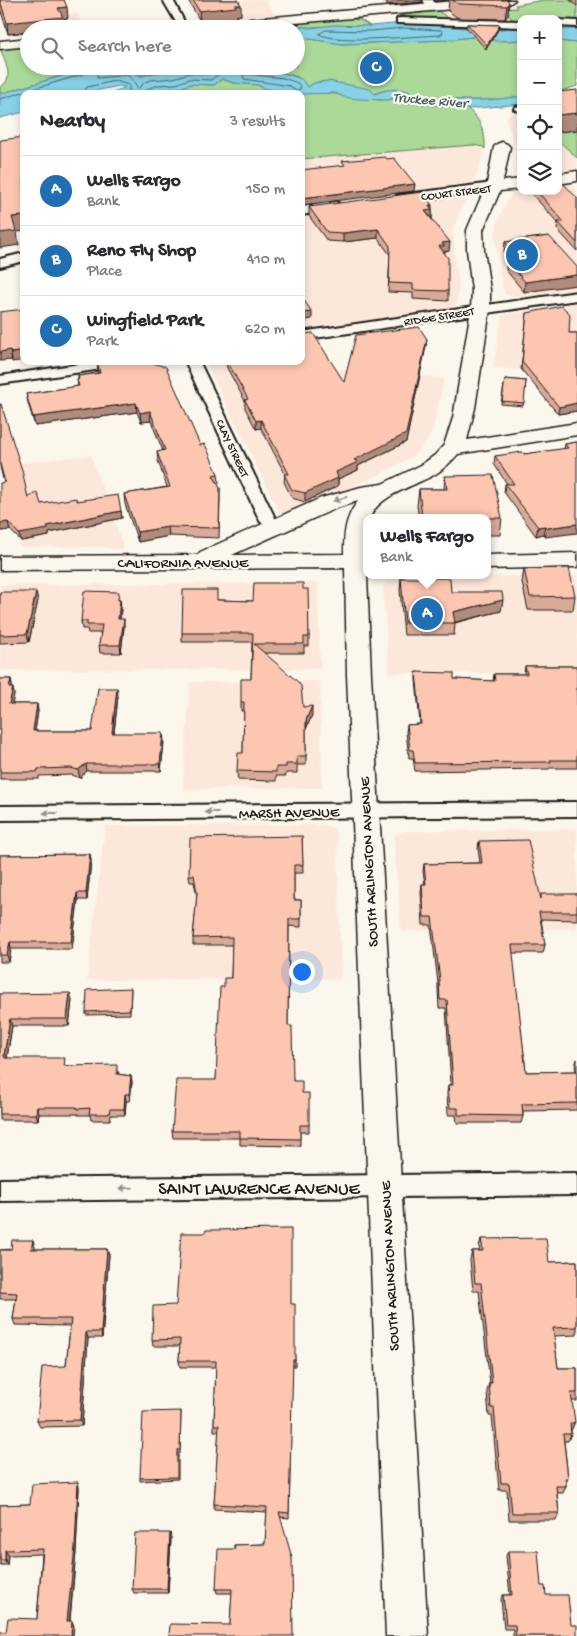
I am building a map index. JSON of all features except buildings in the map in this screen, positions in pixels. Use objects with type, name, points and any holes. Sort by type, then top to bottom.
[{"type":"main road","points":[[364,0],[374,12]]},
{"type":"main road","points":[[284,20],[509,0]]},
{"type":"main road","points":[[0,45],[20,43]]},
{"type":"main road","points":[[452,449],[460,430],[480,310],[480,279],[474,230],[493,187],[502,147]]},
{"type":"main road","points":[[562,179],[577,177]]},
{"type":"main road","name":"COURT STREET","points":[[493,187],[517,184]]},
{"type":"main road","points":[[452,449],[577,429]]},
{"type":"main road","name":"SOUTH ARLINGTON AVENUE","points":[[407,1636],[366,811],[361,561],[356,517],[363,506],[388,490],[421,474],[452,449]]},
{"type":"main road","points":[[199,562],[299,542],[345,498],[388,490]]},
{"type":"main road","name":"CALIFORNIA AVENUE","points":[[0,563],[199,562],[299,542],[361,561]]},
{"type":"main road","points":[[491,562],[577,560]]},
{"type":"street","points":[[168,0],[178,20]]},
{"type":"street","points":[[432,6],[454,22]]},
{"type":"street","points":[[400,21],[517,24]]},
{"type":"street","points":[[562,23],[577,24]]},
{"type":"street","name":"COURT STREET","points":[[386,200],[493,187]]},
{"type":"street","points":[[305,210],[344,205]]},
{"type":"street","points":[[0,263],[20,258]]},
{"type":"street","name":"RIDGE STREET","points":[[305,335],[577,296]]},
{"type":"street","points":[[0,380],[103,365]]},
{"type":"street","name":"CLAY STREET","points":[[194,365],[268,521],[299,542]]},
{"type":"street","name":"MARSH AVENUE","points":[[0,813],[577,809]]},
{"type":"street","name":"SAINT LAWRENCE AVENUE","points":[[0,1190],[577,1184]]},
{"type":"shaded area","points":[[265,0],[276,16],[237,20],[226,2]]},
{"type":"shaded area","points":[[515,5],[518,8],[502,9],[517,26],[457,24],[438,11]]},
{"type":"shaded area","points":[[77,13],[80,20],[50,20],[58,14]]},
{"type":"shaded area","points":[[517,112],[517,174],[515,146],[506,118],[510,114]]},
{"type":"shaded area","points":[[562,144],[577,158],[577,170],[562,172]]},
{"type":"shaded area","points":[[473,145],[484,147],[485,149],[474,183],[471,185],[305,206],[305,159]]},
{"type":"shaded area","points":[[562,183],[570,184],[577,190],[577,290],[522,297],[506,295],[503,290],[495,237],[498,220],[514,189],[517,189],[517,195],[562,195]]},
{"type":"shaded area","points":[[454,195],[463,196],[466,199],[453,229],[455,263],[459,280],[457,305],[376,320],[305,329],[305,214]]},
{"type":"shaded area","points":[[577,303],[577,399],[557,373],[493,368],[502,315]]},
{"type":"shaded area","points":[[207,365],[264,365],[331,391],[337,369],[444,378],[433,430],[428,440],[412,457],[377,476],[294,511],[282,513],[278,510]]},
{"type":"shaded area","points":[[91,455],[124,549],[104,547],[20,547],[0,473],[0,465]]},
{"type":"shaded area","points":[[491,576],[577,576],[577,673],[389,673],[383,586],[387,582],[395,579],[491,579]]},
{"type":"shaded area","points":[[318,583],[320,669],[0,670],[0,585]]},
{"type":"shaded area","points":[[320,681],[322,788],[183,789],[190,682]]},
{"type":"shaded area","points":[[324,825],[334,829],[337,835],[341,979],[87,980],[105,826]]},
{"type":"shaded area","points":[[577,829],[577,929],[401,931],[394,840],[396,834],[406,831]]},
{"type":"green space","points":[[544,0],[574,0],[577,5],[577,29],[562,30],[562,15],[517,15],[517,24],[502,9],[517,8],[515,5]]},
{"type":"green space","points":[[438,11],[457,24],[516,26],[486,29],[427,23],[404,23],[399,16]]},
{"type":"green space","points":[[344,18],[361,20],[370,26],[305,27],[305,21]]},
{"type":"green space","points":[[481,36],[506,41],[517,40],[517,97],[469,100],[439,99],[400,90],[383,91],[374,94],[367,89],[325,81],[308,87],[298,77],[291,75],[305,75],[305,38],[342,44],[446,40]]},
{"type":"green space","points":[[562,41],[577,43],[577,86],[562,91]]},
{"type":"green space","points":[[2,48],[20,48],[20,75],[64,75],[0,94],[0,87],[5,84],[8,75]]},
{"type":"green space","points":[[222,79],[234,83],[258,85],[273,90],[159,90],[178,89],[190,84],[214,85]]},
{"type":"green space","points":[[305,94],[336,94],[379,100],[391,99],[468,109],[482,127],[485,149],[484,147],[473,145],[305,159]]},
{"type":"green space","points":[[577,130],[577,158],[562,144],[562,132]]},
{"type":"water","points":[[404,23],[494,30],[517,27],[517,40],[496,41],[481,36],[446,40],[342,44],[305,38],[305,27],[333,25],[370,26]]},
{"type":"water","points":[[577,29],[577,43],[562,41],[562,30]]},
{"type":"water","name":"Truckee River","points":[[64,75],[290,75],[301,79],[308,87],[314,83],[328,81],[370,89],[375,94],[393,89],[439,99],[480,100],[517,97],[517,104],[468,109],[398,101],[394,98],[387,100],[357,99],[335,93],[305,94],[305,90],[274,90],[258,85],[234,83],[222,79],[214,85],[190,84],[178,89],[119,90],[125,87],[119,86],[100,90],[20,90],[20,113],[0,118],[0,94]]},
{"type":"place","name":"Wingfield Park","points":[[376,68]]},
{"type":"place","name":"Reno Fly Shop","points":[[522,255]]},
{"type":"place","name":"Wells Fargo","points":[[427,614]]}]
